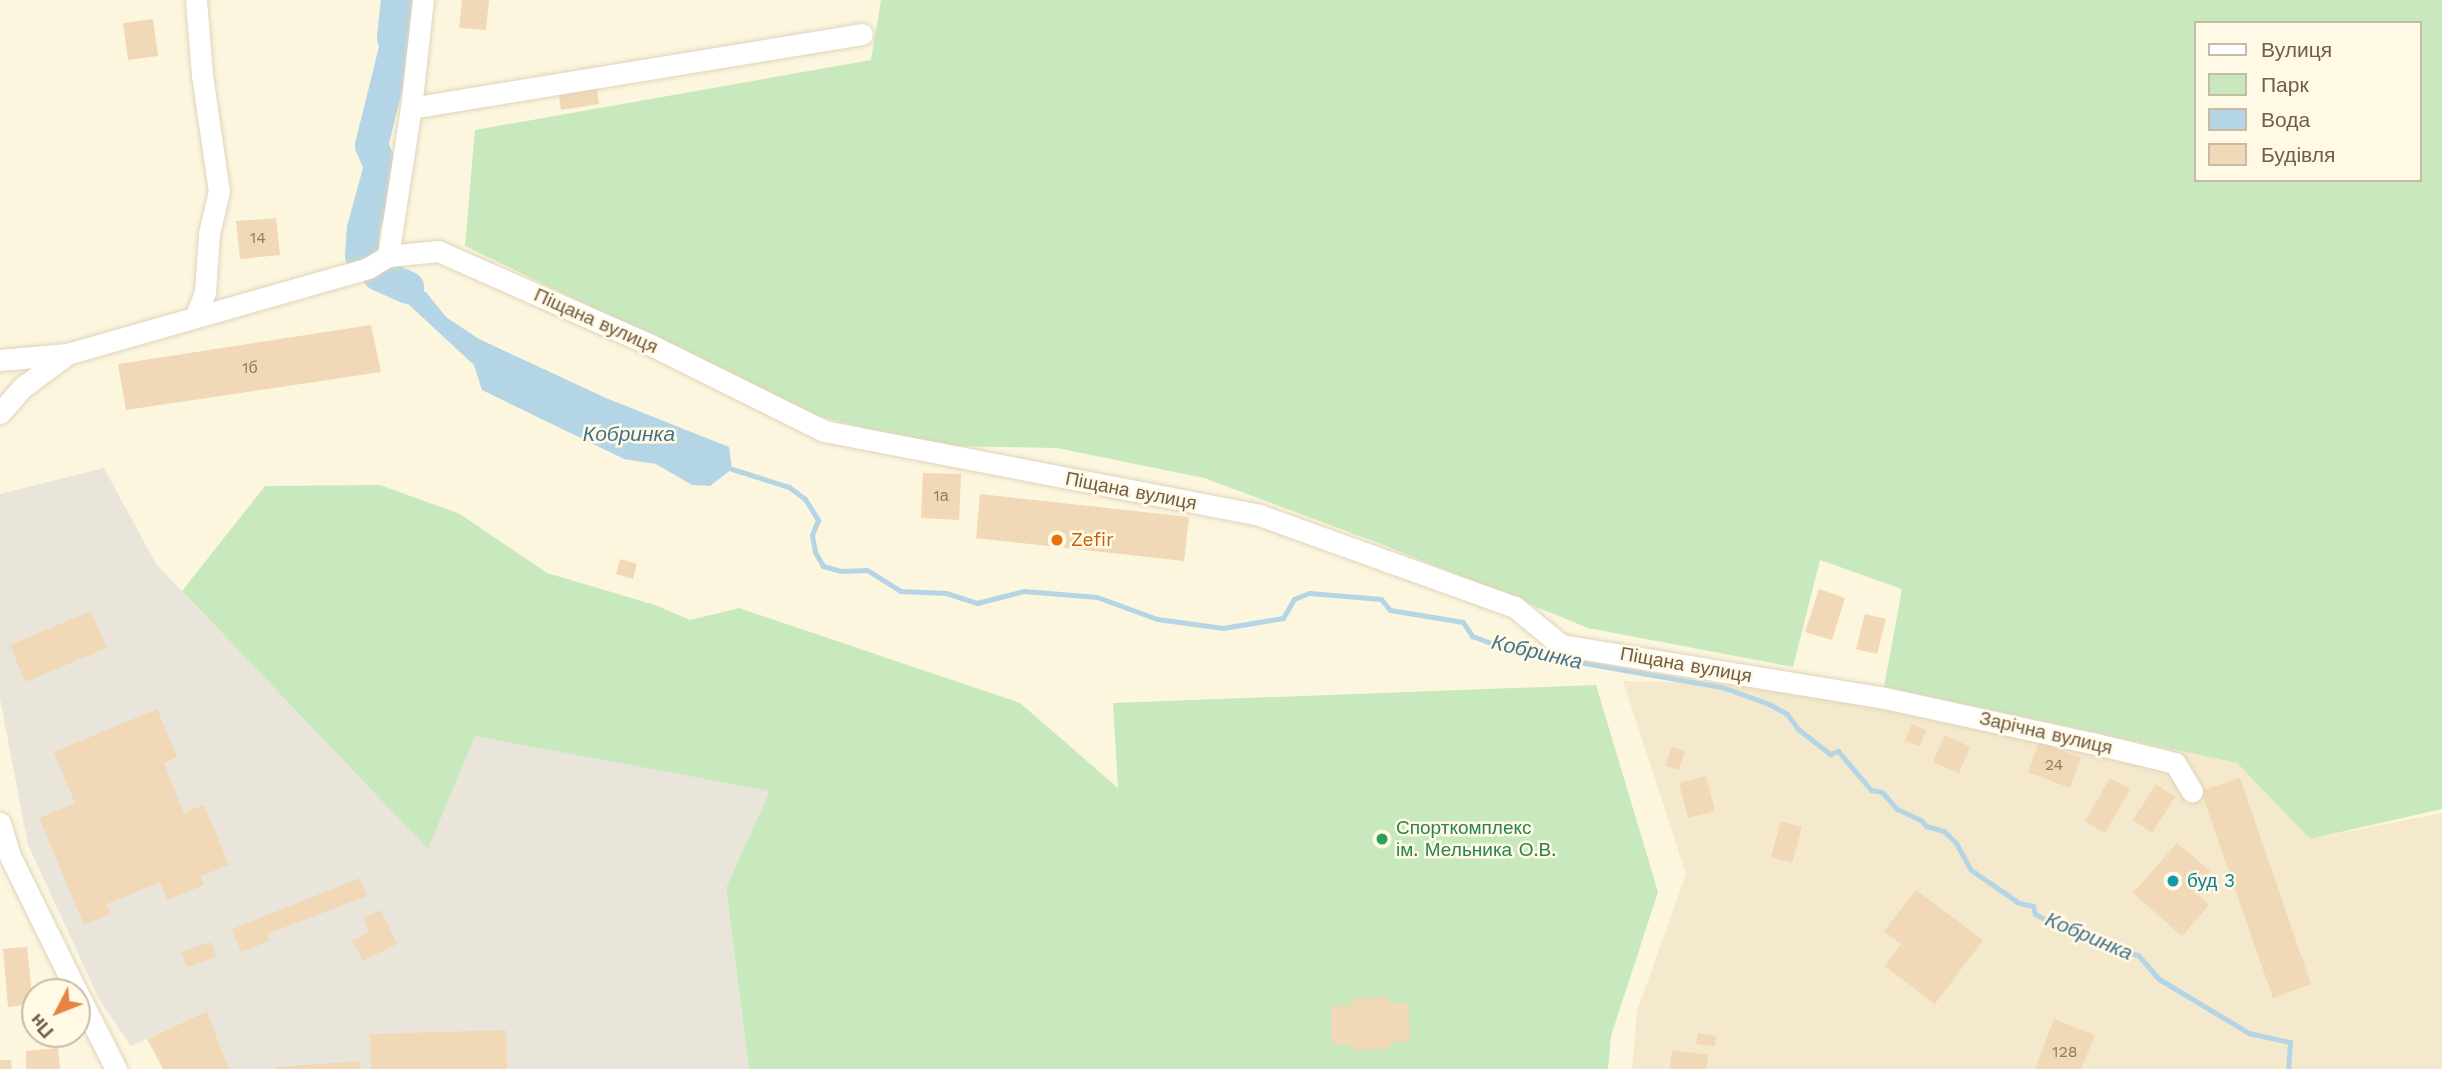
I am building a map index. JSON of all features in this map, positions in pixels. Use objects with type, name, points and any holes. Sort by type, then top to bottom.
[{"type":"street","points":[[196,0],[202,75],[219,191],[209,234],[205,292],[196,315]]},
{"type":"street","points":[[387,256],[411,108],[423,0]]},
{"type":"street","points":[[411,108],[862,34]]},
{"type":"street","name":"Піщана вулиця","points":[[0,360],[67,354],[196,315],[369,268],[387,256],[438,251],[651,345],[824,431],[1259,515],[1514,607],[1561,645],[1885,698]]},
{"type":"street","points":[[0,413],[23,387],[67,354]]},
{"type":"street","name":"Зарічна вулиця","points":[[1885,698],[2175,763],[2192,791]]},
{"type":"street","points":[[0,823],[5,851],[70,978]]},
{"type":"street","points":[[91,1020],[116,1069]]},
{"type":"shaded area","points":[[104,468],[156,564],[428,848],[475,735],[771,791],[726,888],[749,1069],[229,1069],[207,1011],[131,1046],[100,1001],[28,845],[0,699],[0,494]]},
{"type":"shaded area","points":[[1623,681],[1884,687],[2237,763],[2310,839],[2442,813],[2442,1069],[1632,1069],[1637,1011],[1686,874]]},
{"type":"green space","points":[[881,0],[2442,0],[2442,809],[2310,839],[2237,763],[1884,687],[1902,589],[1820,560],[1793,667],[1588,628],[1381,544],[1204,478],[1057,448],[934,446],[817,416],[465,246],[475,130],[871,60]]},
{"type":"green space","points":[[380,485],[460,514],[547,573],[655,605],[690,620],[739,608],[1020,703],[1118,788],[1113,703],[1596,685],[1658,892],[1611,1036],[1608,1069],[749,1069],[726,888],[770,791],[475,736],[428,849],[182,591],[265,486]]},
{"type":"water","name":"Кобринка","points":[[407,287],[426,292],[446,317],[479,339],[606,398],[729,447],[732,469],[710,486],[692,485],[656,464],[624,459],[482,390],[474,365],[406,302]]},
{"type":"building","points":[[462,0],[489,0],[486,30],[459,28]]},
{"type":"building","points":[[153,19],[158,56],[128,60],[123,23]]},
{"type":"building","points":[[596,84],[599,104],[561,110],[558,90]]},
{"type":"building","points":[[276,218],[280,255],[240,259],[236,221]]},
{"type":"building","points":[[371,325],[381,372],[126,410],[118,364]]},
{"type":"building","points":[[923,473],[961,474],[959,520],[921,518]]},
{"type":"building","points":[[980,494],[1189,517],[1184,561],[976,538]]},
{"type":"building","points":[[620,559],[637,564],[633,579],[616,574]]},
{"type":"building","points":[[1819,589],[1845,598],[1832,640],[1805,632]]},
{"type":"building","points":[[91,611],[107,648],[25,682],[10,645]]},
{"type":"building","points":[[1865,614],[1886,619],[1877,654],[1856,649]]},
{"type":"building","points":[[157,709],[177,757],[164,763],[184,813],[204,805],[229,865],[201,876],[204,885],[167,900],[160,882],[107,904],[111,914],[84,925],[39,818],[75,803],[54,752]]},
{"type":"building","points":[[1912,724],[1926,730],[1920,746],[1905,741]]},
{"type":"building","points":[[1945,735],[1970,747],[1959,773],[1933,762]]},
{"type":"building","points":[[2039,742],[2081,758],[2070,788],[2028,772]]},
{"type":"building","points":[[1671,747],[1685,751],[1679,770],[1666,766]]},
{"type":"building","points":[[1706,776],[1715,811],[1688,818],[1679,783]]},
{"type":"building","points":[[2110,778],[2130,789],[2105,833],[2085,821]]},
{"type":"building","points":[[2240,778],[2311,984],[2273,998],[2201,791]]},
{"type":"building","points":[[2156,784],[2175,797],[2152,833],[2133,820]]},
{"type":"building","points":[[1781,821],[1802,827],[1792,863],[1771,857]]},
{"type":"building","name":"буд 3","points":[[2177,843],[2210,871],[2193,890],[2209,905],[2182,936],[2133,893]]},
{"type":"building","points":[[360,878],[367,896],[267,934],[269,941],[241,952],[232,929]]},
{"type":"building","points":[[1916,890],[1983,940],[1935,1004],[1885,966],[1901,944],[1884,931]]},
{"type":"building","points":[[381,910],[397,944],[363,961],[352,941],[369,932],[363,919]]},
{"type":"building","points":[[211,942],[216,957],[187,967],[181,952]]},
{"type":"building","points":[[27,947],[30,978],[21,978],[21,1005],[8,1007],[3,949]]},
{"type":"building","points":[[1389,997],[1389,1003],[1409,1003],[1410,1042],[1390,1043],[1390,1049],[1352,1050],[1352,1044],[1332,1044],[1331,1006],[1353,1005],[1353,998]]},
{"type":"building","points":[[207,1011],[229,1069],[163,1069],[147,1039]]},
{"type":"building","points":[[2054,1019],[2095,1035],[2081,1069],[2035,1069]]},
{"type":"building","points":[[506,1030],[507,1069],[371,1069],[370,1034]]},
{"type":"building","points":[[1698,1033],[1716,1036],[1715,1046],[1696,1044]]},
{"type":"building","points":[[58,1048],[60,1069],[26,1069],[26,1051]]},
{"type":"building","points":[[1672,1050],[1708,1055],[1706,1069],[1670,1069]]},
{"type":"building","points":[[0,1060],[11,1060],[12,1069],[0,1069]]},
{"type":"building","points":[[359,1061],[360,1069],[277,1069],[277,1067]]},
{"type":"waterway","name":"Кобринка","points":[[361,255],[363,228],[380,166],[371,145],[396,44],[393,37],[397,0]]},
{"type":"waterway","name":"Кобринка","points":[[378,274],[407,287]]},
{"type":"waterway","name":"Кобринка","points":[[732,469],[789,487],[805,499],[818,520],[812,535],[815,552],[823,566],[840,571],[867,570],[900,591],[946,593],[977,603],[1024,591],[1097,597],[1157,619],[1223,628],[1283,618],[1294,599],[1309,593],[1381,599],[1390,610],[1463,622],[1472,636],[1510,650],[1722,687],[1769,704],[1787,714],[1798,729],[1830,754],[1838,751],[1871,790],[1882,792],[1897,809],[1921,820],[1926,826],[1944,831],[1956,843],[1971,870],[2019,903],[2033,906],[2035,914],[2054,924],[2060,922],[2067,930],[2090,934],[2123,952],[2138,955],[2159,979],[2249,1033],[2290,1042],[2288,1069]]},
{"type":"place","name":"Zefir","points":[[1057,540]]},
{"type":"place","name":"Спорткомплекс ім. Мельника О.В.","points":[[1382,839]]},
{"type":"place","name":"буд 3","points":[[2173,881]]}]
